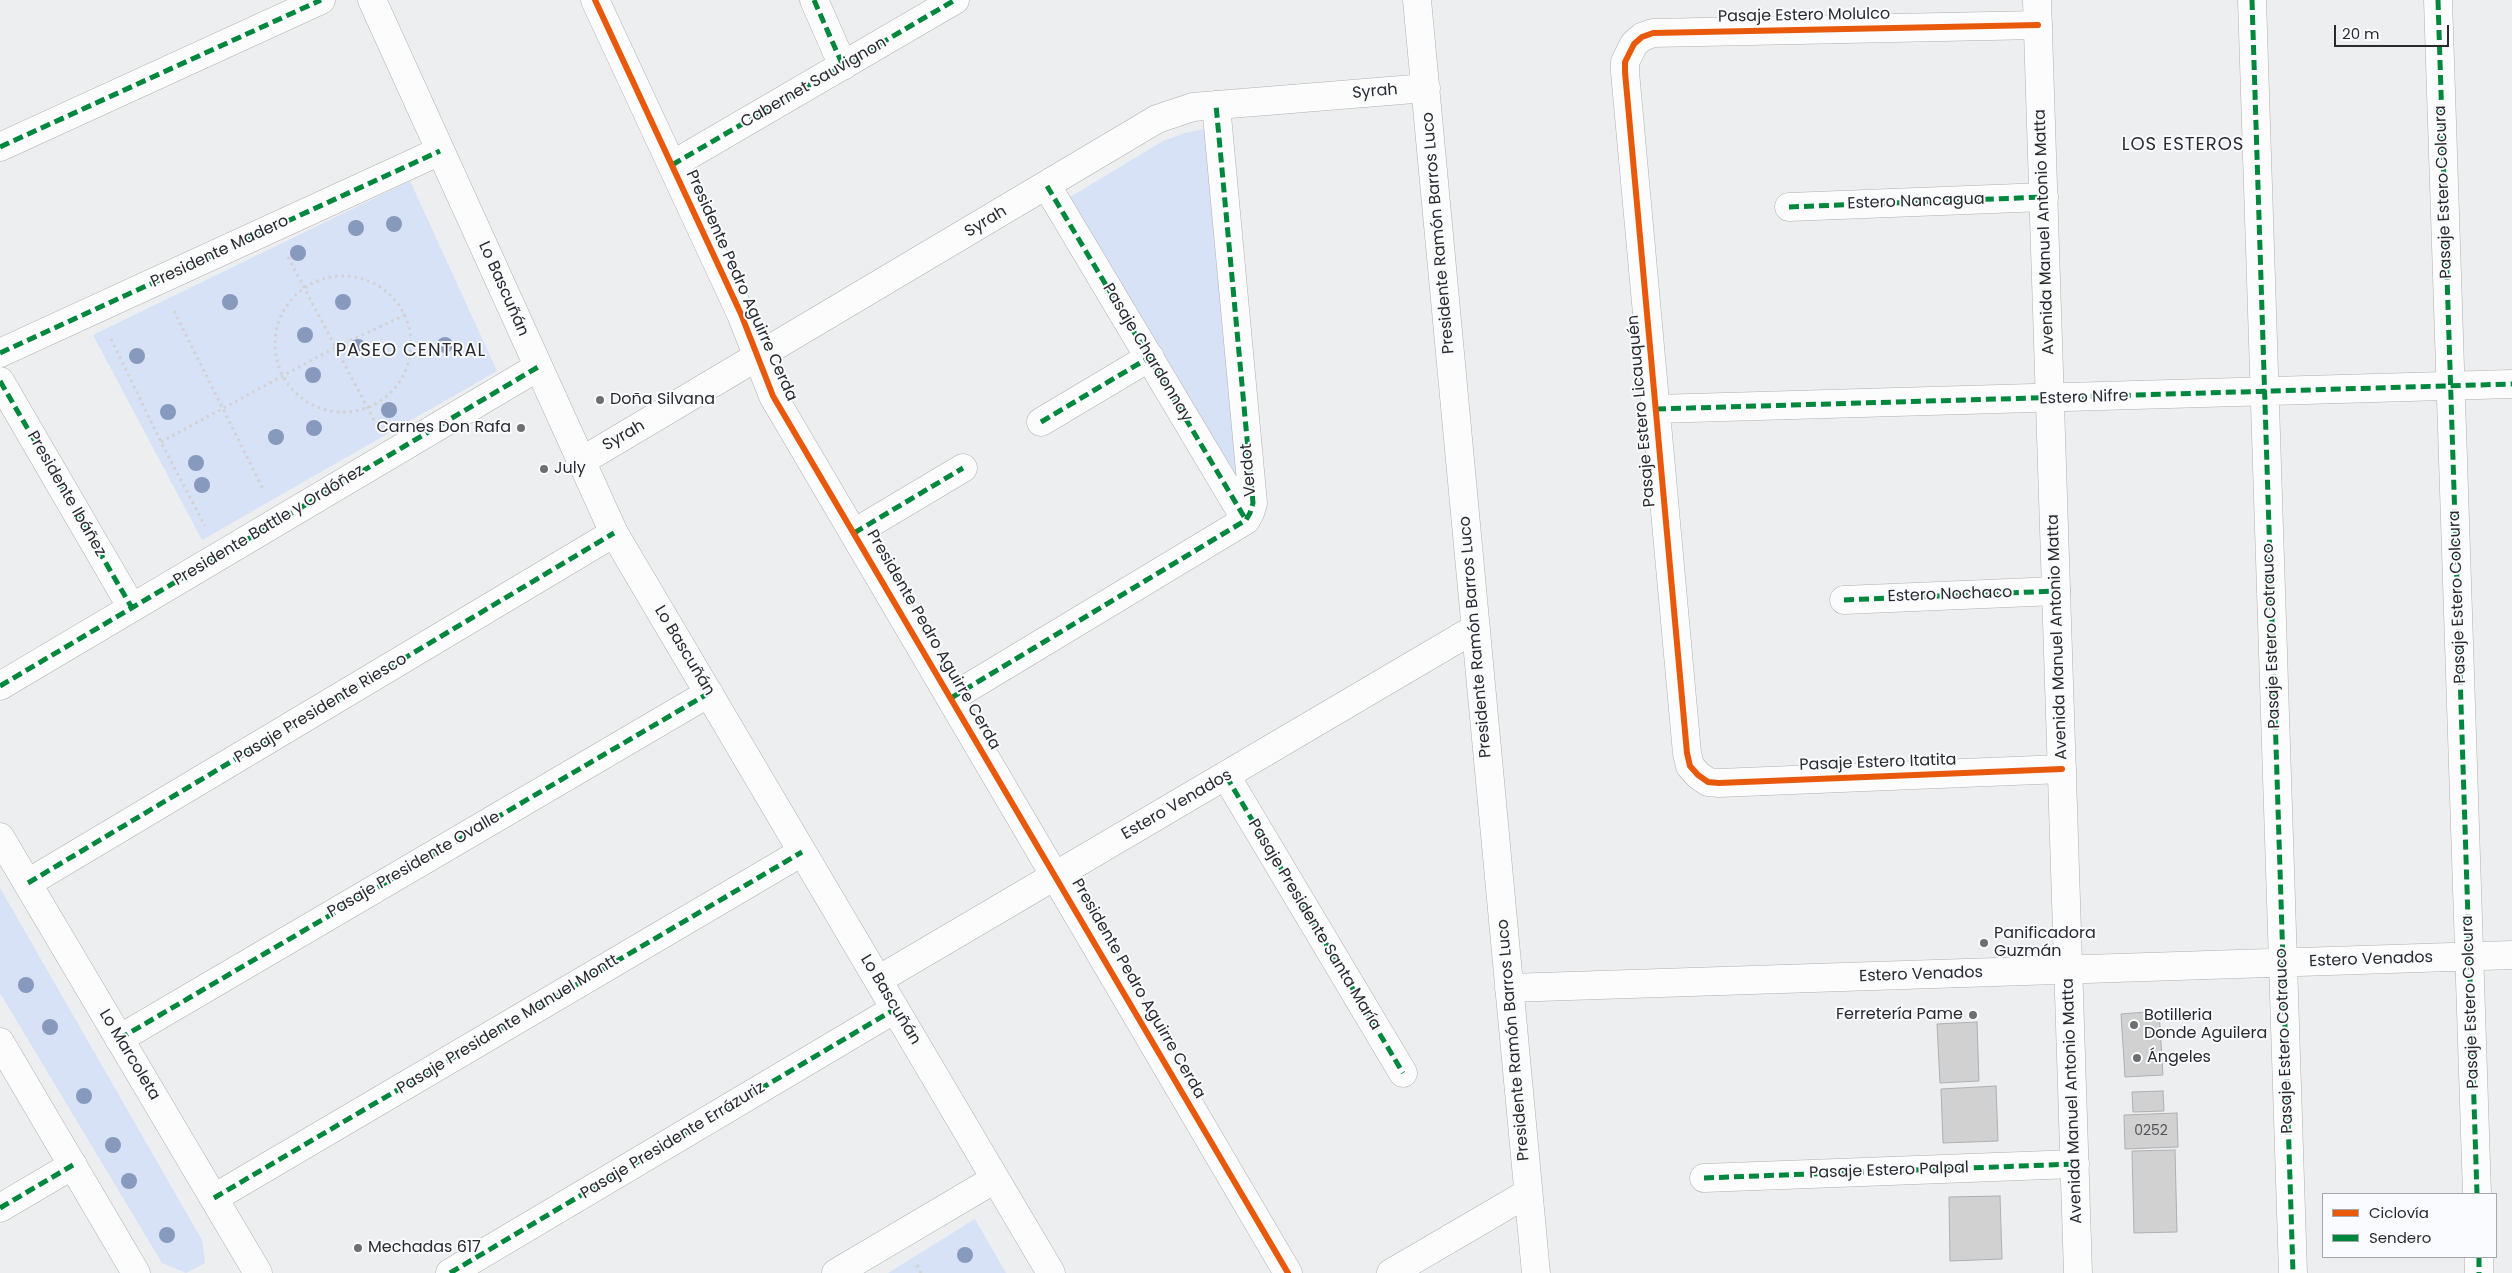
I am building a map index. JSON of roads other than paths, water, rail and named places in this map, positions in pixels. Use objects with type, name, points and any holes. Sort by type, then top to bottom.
[{"type":"street","points":[[0,147],[321,0]]},
{"type":"street","name":"Lo Bascuñán","points":[[372,0],[580,462],[614,533],[1051,1273]]},
{"type":"street","name":"Presidente Pedro Aguirre Cerda","points":[[595,0],[741,314],[774,396],[1288,1273]]},
{"type":"street","points":[[814,0],[843,66]]},
{"type":"street","name":"Cabernet Sauvignon","points":[[672,165],[955,0]]},
{"type":"street","name":"Presidente Ramón Barros Luco","points":[[1417,0],[1536,1273]]},
{"type":"street","name":"Pasaje Estero Cotrauco","points":[[2252,0],[2292,1273]]},
{"type":"street","name":"Pasaje Estero Colcura","points":[[2438,0],[2477,1193]]},
{"type":"street","name":"Pasaje Estero Molulco","points":[[1634,44],[1642,37],[1663,32],[2038,12]]},
{"type":"street","name":"Avenida Manuel Antonio Matta","points":[[2038,12],[2078,1273]]},
{"type":"street","name":"Pasaje Estero Licauquén","points":[[1634,44],[1625,62],[1625,72],[1687,753],[1690,766],[1698,775]]},
{"type":"street","name":"Syrah","points":[[580,462],[1157,119],[1181,110],[1426,88]]},
{"type":"street","name":"Verdot","points":[[951,698],[1246,520],[1252,504],[1216,106]]},
{"type":"street","name":"Presidente Madero","points":[[0,353],[440,151]]},
{"type":"street","name":"Pasaje Chardonnay","points":[[1047,186],[1246,520]]},
{"type":"street","name":"Estero Nancagua","points":[[1789,207],[2044,197]]},
{"type":"street","points":[[1041,422],[1150,357]]},
{"type":"street","name":"Presidente Battle y Ordóñez","points":[[0,686],[538,367]]},
{"type":"street","name":"Presidente Ibáñez","points":[[0,380],[132,608]]},
{"type":"street","name":"Estero Nifre","points":[[1656,409],[2050,399],[2512,384]]},
{"type":"street","name":"Presidente Pedro Aguirre Cerda","points":[[854,533],[963,468]]},
{"type":"street","name":"Pasaje Presidente Riesco","points":[[28,883],[614,533]]},
{"type":"street","name":"Estero Nochaco","points":[[1844,600],[2056,591]]},
{"type":"street","name":"Estero Venados","points":[[878,980],[1476,628]]},
{"type":"street","name":"Pasaje Presidente Ovalle","points":[[120,1039],[709,693]]},
{"type":"street","name":"Pasaje Estero Itatita","points":[[1698,775],[1708,782],[1719,783],[2062,769]]},
{"type":"street","name":"Pasaje Presidente Santa María","points":[[1226,776],[1403,1073]]},
{"type":"street","name":"Lo Marcoleta","points":[[0,837],[258,1273]]},
{"type":"street","name":"Pasaje Presidente Manuel Montt","points":[[214,1198],[802,852]]},
{"type":"street","name":"Estero Venados","points":[[1510,988],[2512,955]]},
{"type":"street","name":"Pasaje Presidente Errázuriz","points":[[450,1273],[896,1009]]},
{"type":"street","points":[[0,1042],[136,1273]]},
{"type":"street","name":"Pasaje Estero Palpal","points":[[1704,1178],[2075,1164]]},
{"type":"street","points":[[0,1208],[73,1165]]},
{"type":"street","points":[[836,1273],[995,1179]]},
{"type":"street","points":[[1391,1273],[1528,1193]]},
{"type":"street","points":[[2479,1258],[2480,1273]]},
{"type":"place","name":"Doña Silvana","points":[[600,400]]},
{"type":"place","name":"Carnes Don Rafa","points":[[521,428]]},
{"type":"place","name":"July","points":[[544,469]]},
{"type":"place","name":"Panificadora Guzmán","points":[[1984,943]]},
{"type":"place","name":"Ferretería Pame","points":[[1973,1015]]},
{"type":"place","name":"Botilleria Donde Aguilera","points":[[2134,1025]]},
{"type":"place","name":"Ángeles","points":[[2137,1058]]},
{"type":"place","name":"Mechadas 617","points":[[358,1248]]},
{"type":"district","name":"LOS ESTEROS","points":[[2183,145]]},
{"type":"district","name":"PASEO CENTRAL","points":[[411,351]]}]
